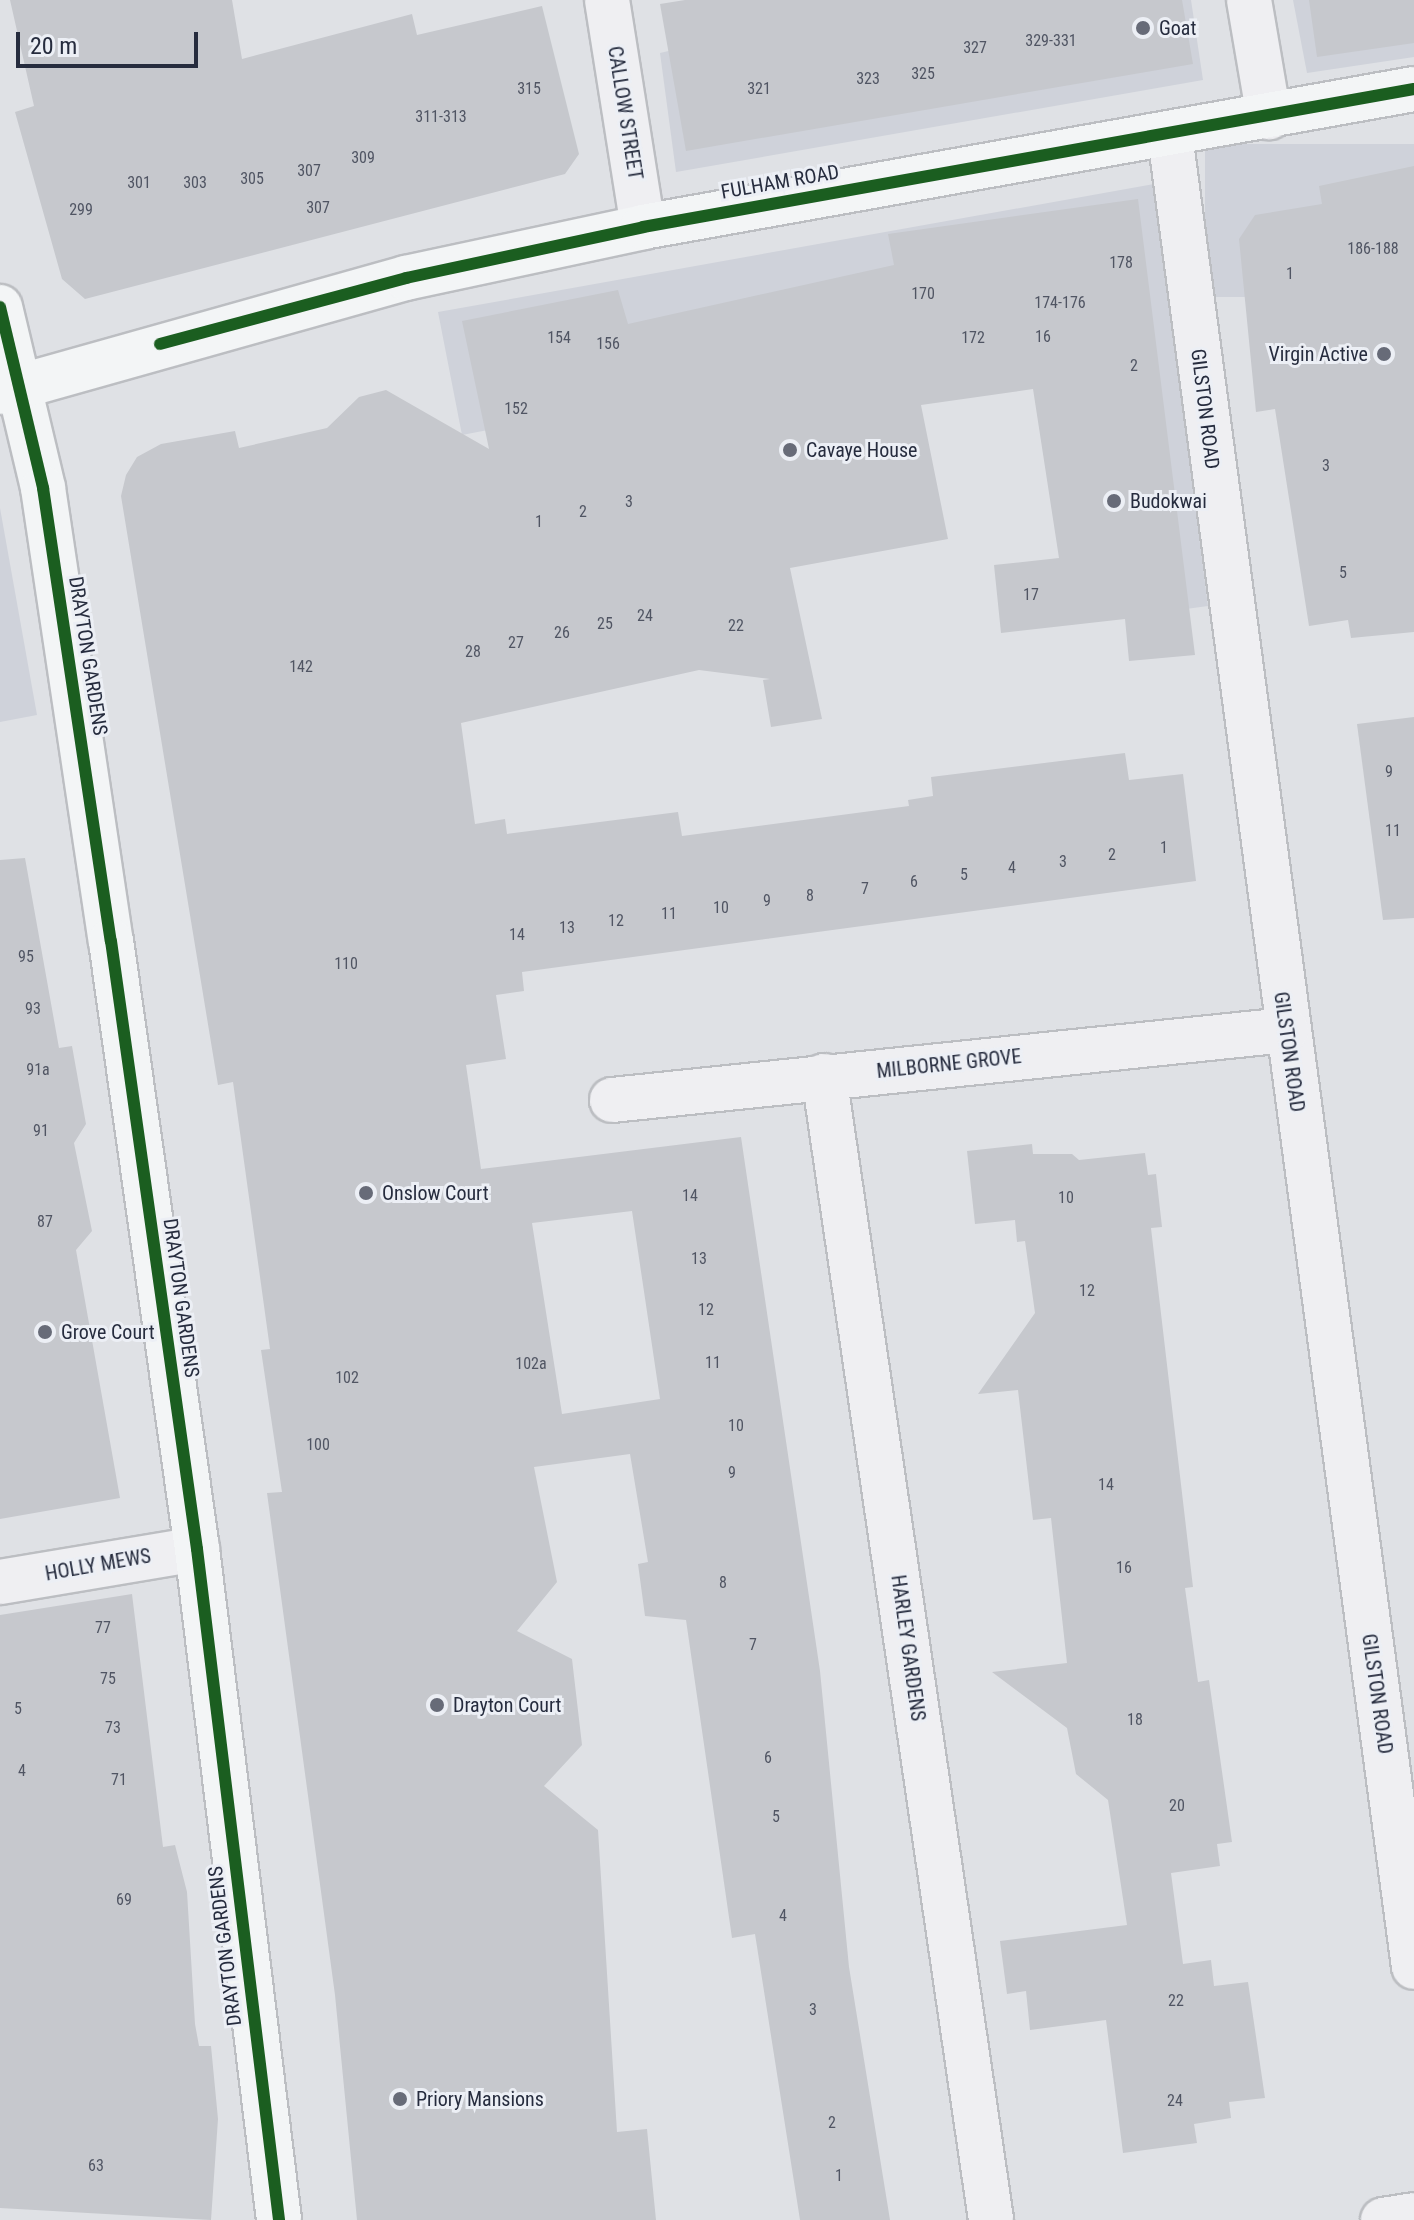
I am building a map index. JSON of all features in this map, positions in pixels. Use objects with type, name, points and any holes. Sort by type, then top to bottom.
[{"type":"street","name":"CALLOW STREET","points":[[607,0],[643,227]]},
{"type":"street","points":[[1249,0],[1269,117]]},
{"type":"street","name":"FULHAM ROAD","points":[[10,388],[406,278],[643,227],[1170,136],[1414,89]]},
{"type":"street","name":"GILSTON ROAD","points":[[1170,136],[1286,1030],[1414,1967]]},
{"type":"street","name":"DRAYTON GARDENS","points":[[0,307],[10,388],[43,488],[197,1549],[279,2220]]},
{"type":"street","name":"MILBORNE GROVE","points":[[612,1100],[1286,1030]]},
{"type":"street","name":"HARLEY GARDENS","points":[[824,1076],[991,2220]]},
{"type":"street","name":"HOLLY MEWS","points":[[0,1582],[197,1549]]},
{"type":"street","points":[[1383,2220],[1414,2215]]},
{"type":"shaded area","points":[[885,0],[1191,0],[1203,80],[676,172],[660,53]]},
{"type":"shaded area","points":[[1293,0],[1414,0],[1414,57],[1307,73]]},
{"type":"shaded area","points":[[1205,144],[1414,144],[1414,297],[1205,297]]},
{"type":"shaded area","points":[[1154,184],[1208,606],[1068,625],[1039,325],[462,435],[438,312]]},
{"type":"shaded area","points":[[0,508],[37,715],[0,722]]},
{"type":"building","points":[[10,0],[232,0],[242,59],[412,14],[417,35],[542,6],[579,154],[565,174],[85,299],[62,279],[15,112],[34,106]]},
{"type":"building","points":[[685,0],[1182,0],[1193,64],[686,151],[660,4]]},
{"type":"building","points":[[1309,0],[1414,0],[1414,43],[1317,57]]},
{"type":"building","points":[[1414,166],[1414,632],[1351,638],[1348,620],[1309,626],[1275,409],[1256,412],[1239,239],[1255,215],[1322,204],[1319,186]]},
{"type":"building","points":[[1138,199],[1195,655],[1129,661],[1125,619],[1001,633],[994,565],[1059,558],[1033,389],[921,405],[948,539],[790,568],[822,719],[771,727],[763,680],[770,679],[699,670],[461,723],[475,824],[505,819],[507,834],[678,812],[682,836],[909,806],[908,800],[933,796],[931,777],[1125,753],[1129,780],[1183,774],[1196,881],[522,972],[524,991],[496,995],[506,1059],[466,1065],[481,1169],[741,1137],[820,1671],[849,1967],[890,2220],[800,2220],[755,1934],[732,1938],[686,1620],[645,1616],[638,1564],[648,1562],[630,1454],[534,1467],[557,1582],[517,1631],[572,1659],[582,1745],[544,1786],[598,1830],[617,2132],[647,2129],[656,2220],[357,2220],[335,1995],[267,1493],[282,1492],[261,1350],[270,1349],[233,1082],[218,1085],[121,496],[126,475],[137,457],[161,444],[235,431],[239,448],[327,428],[359,397],[386,390],[489,449],[462,321],[618,290],[628,324],[894,265],[888,234]],"holes":[[[632,1211],[660,1399],[562,1414],[532,1223]]]},
{"type":"building","points":[[1414,717],[1414,918],[1383,920],[1357,724]]},
{"type":"building","points":[[25,858],[59,1048],[72,1046],[86,1124],[74,1143],[92,1231],[76,1250],[120,1498],[0,1519],[0,860]]},
{"type":"building","points":[[1032,1144],[1033,1154],[1072,1154],[1079,1160],[1145,1153],[1148,1175],[1156,1174],[1162,1227],[1151,1228],[1193,1587],[1185,1588],[1198,1682],[1209,1680],[1232,1842],[1217,1844],[1220,1866],[1171,1873],[1183,1964],[1211,1960],[1214,1986],[1248,1982],[1265,2098],[1229,2102],[1231,2118],[1194,2124],[1197,2143],[1123,2153],[1106,2020],[1030,2030],[1026,1991],[1007,1994],[1000,1941],[1127,1925],[1108,1800],[1076,1774],[1067,1728],[992,1672],[1067,1663],[1051,1518],[1033,1520],[1018,1390],[978,1394],[1035,1313],[1025,1241],[1017,1242],[1015,1220],[975,1224],[967,1151]]},
{"type":"building","points":[[132,1594],[163,1847],[175,1845],[187,1892],[195,2024],[199,2046],[211,2046],[218,2119],[211,2220],[0,2208],[0,1615]]},
{"type":"cycle path","points":[[160,344],[406,278],[643,227],[1414,89]]},
{"type":"cycle path","points":[[0,307],[43,488],[111,941],[197,1549],[279,2220]]},
{"type":"place","name":"Goat","points":[[1143,28]]},
{"type":"place","name":"Virgin Active","points":[[1384,354]]},
{"type":"place","name":"Cavaye House","points":[[790,450]]},
{"type":"place","name":"Budokwai","points":[[1114,501]]},
{"type":"place","name":"Onslow Court","points":[[366,1193]]},
{"type":"place","name":"Grove Court","points":[[45,1332]]},
{"type":"place","name":"Drayton Court","points":[[437,1705]]},
{"type":"place","name":"Priory Mansions","points":[[400,2099]]}]
